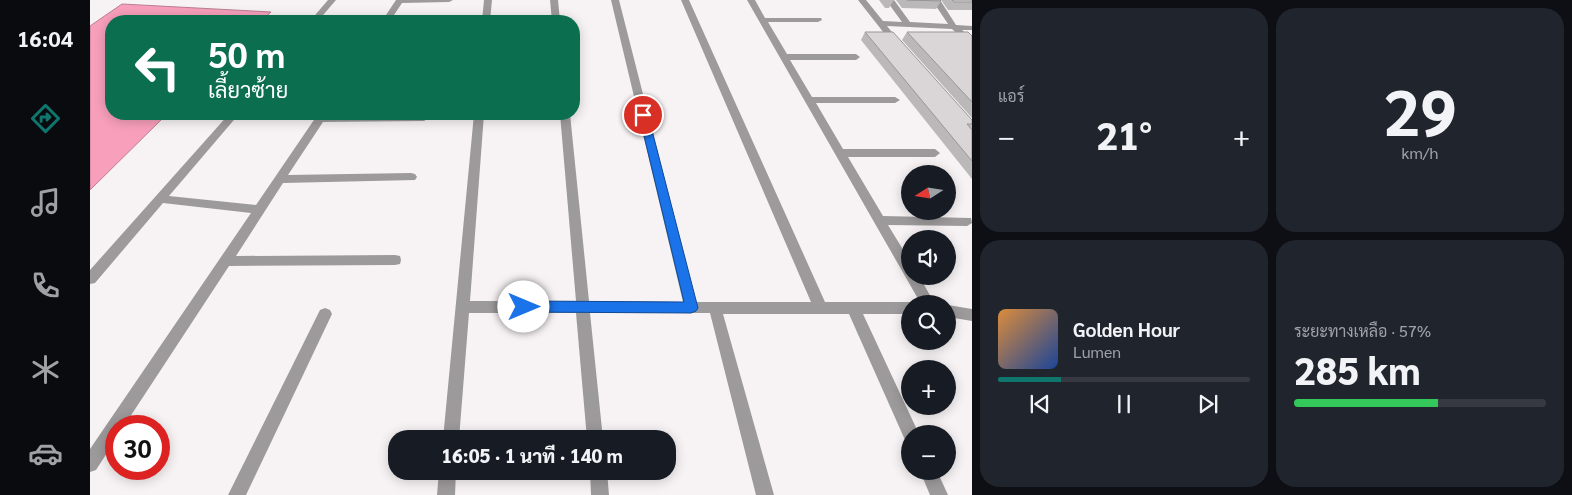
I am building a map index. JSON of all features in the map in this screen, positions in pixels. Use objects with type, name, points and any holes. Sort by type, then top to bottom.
[{"type":"street","points":[[319,15],[332,0]]},
{"type":"street","points":[[390,15],[400,0],[449,0]]},
{"type":"street","points":[[487,15],[488,0]]},
{"type":"street","points":[[554,0],[555,15]]},
{"type":"street","points":[[615,0],[691,308]]},
{"type":"street","points":[[685,0],[821,308]]},
{"type":"street","points":[[751,0],[901,258]]},
{"type":"street","points":[[862,0],[902,49]]},
{"type":"street","points":[[890,0],[907,23]]},
{"type":"street","points":[[936,0],[953,26],[972,44]]},
{"type":"street","points":[[763,20],[818,20]]},
{"type":"street","points":[[880,23],[972,28]]},
{"type":"street","points":[[784,57],[856,57]]},
{"type":"street","points":[[809,100],[895,100]]},
{"type":"street","points":[[90,279],[229,120]]},
{"type":"street","points":[[90,464],[319,120]]},
{"type":"street","points":[[452,430],[464,307],[479,120]]},
{"type":"street","points":[[566,120],[594,430]]},
{"type":"street","points":[[841,153],[935,153]]},
{"type":"street","points":[[280,179],[410,177]]},
{"type":"street","points":[[161,199],[261,210]]},
{"type":"street","points":[[879,220],[967,221]]},
{"type":"street","points":[[225,261],[394,260]]},
{"type":"street","points":[[464,307],[901,308]]},
{"type":"street","points":[[715,308],[765,495]]},
{"type":"street","points":[[852,308],[907,425]]},
{"type":"street","points":[[956,312],[972,315]]},
{"type":"street","points":[[237,495],[325,314]]},
{"type":"street","points":[[446,495],[447,480]]},
{"type":"street","points":[[599,480],[600,495]]},
{"type":"street","points":[[932,480],[939,495]]},
{"type":"shaded area","points":[[122,4],[271,12],[268,15],[106,15]]},
{"type":"shaded area","points":[[105,16],[105,120],[161,120],[90,190],[90,26]]},
{"type":"building","points":[[907,0],[940,0],[941,1]]},
{"type":"building","points":[[952,0],[972,0],[972,2],[954,2]]},
{"type":"building","points":[[865,32],[893,32],[972,120],[972,124],[967,124],[972,130],[972,161]]},
{"type":"building","points":[[907,32],[968,32],[972,36],[972,102]]},
{"type":"route","points":[[524,307],[691,308],[643,115]]}]
